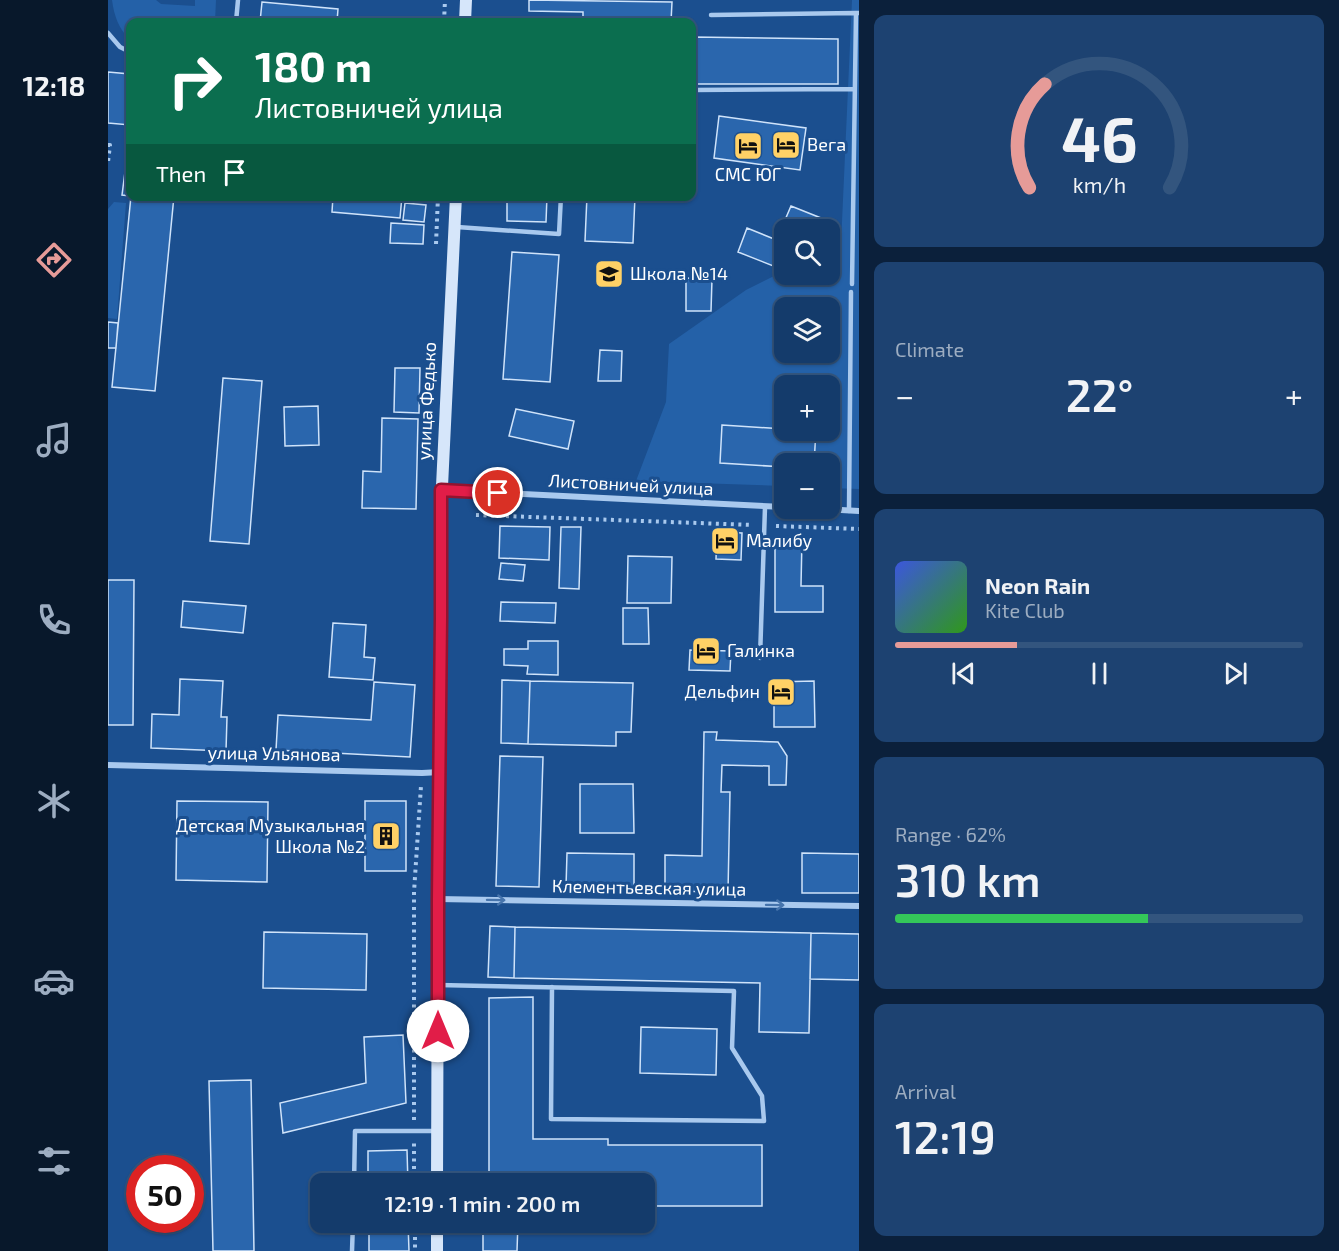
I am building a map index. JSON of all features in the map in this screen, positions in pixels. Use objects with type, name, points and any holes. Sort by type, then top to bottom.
[{"type":"main road","points":[[465,18],[466,0]]},
{"type":"main road","name":"улица Федько","points":[[437,1173],[441,490],[456,201]]},
{"type":"main road","points":[[437,1233],[437,1251]]},
{"type":"street","name":"Листовничей улица","points":[[441,490],[774,507]]},
{"type":"street","points":[[840,510],[859,511]]},
{"type":"street","name":"улица Ульянова","points":[[108,765],[440,772]]},
{"type":"street","name":"Клементьевская улица","points":[[438,899],[859,906]]},
{"type":"lane","points":[[236,18],[238,0]]},
{"type":"lane","points":[[711,15],[857,13],[852,284]]},
{"type":"lane","points":[[108,33],[120,47],[126,50]]},
{"type":"lane","points":[[696,90],[854,89]]},
{"type":"lane","points":[[454,227],[559,234],[561,201]]},
{"type":"lane","points":[[849,511],[851,292]]},
{"type":"lane","points":[[760,658],[765,507]]},
{"type":"lane","points":[[438,985],[552,987],[734,991],[732,1048],[762,1096],[764,1121],[551,1119],[552,987]]},
{"type":"lane","points":[[354,1173],[355,1131],[438,1131]]},
{"type":"lane","points":[[352,1251],[353,1233]]},
{"type":"path","points":[[444,18],[445,0]]},
{"type":"path","points":[[108,145],[110,145],[108,162]]},
{"type":"path","points":[[476,515],[859,529]]},
{"type":"path","points":[[415,1233],[415,1251]]},
{"type":"shaded area","points":[[112,0],[156,0],[161,4],[195,6],[195,0],[216,0],[215,18],[126,18],[126,35],[114,11]]},
{"type":"shaded area","points":[[852,0],[859,0],[859,489],[840,488],[840,453],[774,453],[774,486],[636,481],[666,402],[669,344],[746,290],[774,276],[774,285],[840,285]]},
{"type":"shaded area","points":[[114,202],[126,203],[117,319],[108,318],[108,209]]},
{"type":"building","points":[[529,0],[672,2],[671,18],[583,18],[583,12],[529,11]]},
{"type":"building","points":[[262,2],[338,9],[337,18],[260,18]]},
{"type":"building","points":[[696,37],[838,39],[838,84],[696,84]]},
{"type":"building","points":[[108,72],[126,74],[126,125],[108,123]]},
{"type":"building","points":[[719,116],[806,128],[800,170],[714,158]]},
{"type":"building","points":[[125,172],[126,196],[122,195]]},
{"type":"building","points":[[131,201],[174,201],[155,391],[112,387]]},
{"type":"building","points":[[333,201],[402,201],[400,218],[332,212]]},
{"type":"building","points":[[507,201],[547,201],[546,222],[507,221]]},
{"type":"building","points":[[587,201],[635,201],[633,243],[585,241]]},
{"type":"building","points":[[405,203],[426,205],[424,222],[403,220]]},
{"type":"building","points":[[791,206],[821,218],[821,219],[785,219]]},
{"type":"building","points":[[391,223],[424,225],[423,244],[390,243]]},
{"type":"building","points":[[747,228],[774,239],[774,266],[738,252]]},
{"type":"building","points":[[512,252],[559,255],[550,382],[503,379]]},
{"type":"building","points":[[686,278],[712,279],[711,311],[686,311]]},
{"type":"building","points":[[108,322],[118,323],[116,348],[108,348]]},
{"type":"building","points":[[600,350],[622,351],[621,381],[598,381]]},
{"type":"building","points":[[395,368],[420,368],[419,413],[394,412]]},
{"type":"building","points":[[223,378],[262,381],[249,544],[210,541]]},
{"type":"building","points":[[318,406],[319,445],[285,446],[284,407]]},
{"type":"building","points":[[516,409],[574,421],[568,449],[509,436]]},
{"type":"building","points":[[382,418],[418,419],[416,509],[362,508],[363,471],[381,472]]},
{"type":"building","points":[[722,425],[774,428],[774,441],[815,441],[815,453],[774,453],[774,466],[720,463]]},
{"type":"building","points":[[500,526],[550,527],[549,560],[499,558]]},
{"type":"building","points":[[561,527],[581,527],[579,589],[559,588]]},
{"type":"building","points":[[717,532],[742,533],[741,560],[716,559]]},
{"type":"building","points":[[775,539],[802,539],[801,586],[823,586],[823,612],[775,612]]},
{"type":"building","points":[[628,556],[672,557],[671,603],[627,603]]},
{"type":"building","points":[[501,563],[525,565],[523,581],[499,579]]},
{"type":"building","points":[[108,580],[134,580],[133,725],[108,725]]},
{"type":"building","points":[[183,601],[246,606],[243,633],[181,627]]},
{"type":"building","points":[[501,602],[556,603],[555,623],[500,621]]},
{"type":"building","points":[[623,608],[648,608],[649,644],[623,644]]},
{"type":"building","points":[[333,623],[366,625],[364,657],[375,658],[373,680],[329,677]]},
{"type":"building","points":[[528,641],[558,641],[558,675],[527,674],[528,666],[504,665],[504,649],[528,649]]},
{"type":"building","points":[[690,650],[731,651],[730,671],[689,670]]},
{"type":"building","points":[[180,679],[223,681],[221,717],[227,717],[226,751],[151,748],[152,714],[179,715]]},
{"type":"building","points":[[502,680],[530,681],[528,744],[501,743]]},
{"type":"building","points":[[530,681],[633,683],[631,732],[616,732],[616,746],[528,744]]},
{"type":"building","points":[[814,681],[815,727],[774,727],[774,682]]},
{"type":"building","points":[[374,682],[415,685],[410,757],[276,750],[278,715],[371,720]]},
{"type":"building","points":[[704,732],[717,732],[716,740],[778,742],[787,756],[786,785],[769,785],[769,766],[722,765],[721,792],[730,792],[728,892],[665,891],[665,855],[702,856]]},
{"type":"building","points":[[500,756],[543,757],[539,887],[496,886]]},
{"type":"building","points":[[580,784],[633,784],[634,833],[580,833]]},
{"type":"building","points":[[177,801],[268,802],[267,882],[176,880]]},
{"type":"building","name":"Детская Музыкальная Школа №2","points":[[365,801],[406,801],[406,871],[365,871]]},
{"type":"building","points":[[567,853],[634,854],[634,887],[566,887]]},
{"type":"building","points":[[802,853],[859,854],[859,893],[802,893]]},
{"type":"building","points":[[490,926],[515,927],[514,978],[488,977]]},
{"type":"building","points":[[515,927],[811,933],[809,1033],[759,1032],[760,983],[514,978]]},
{"type":"building","points":[[264,932],[367,934],[366,990],[263,988]]},
{"type":"building","points":[[811,933],[859,934],[859,980],[810,979]]},
{"type":"building","points":[[533,997],[533,1139],[608,1139],[608,1145],[762,1145],[762,1206],[655,1206],[655,1173],[489,1173],[489,998]]},
{"type":"building","points":[[641,1027],[717,1029],[716,1075],[640,1073]]},
{"type":"building","points":[[403,1035],[406,1103],[283,1133],[280,1103],[366,1083],[364,1037]]},
{"type":"building","points":[[251,1080],[254,1251],[213,1251],[209,1081]]},
{"type":"building","points":[[407,1150],[408,1173],[368,1173],[368,1151]]},
{"type":"building","points":[[369,1233],[408,1233],[409,1251],[369,1251]]},
{"type":"building","points":[[483,1233],[518,1233],[517,1251],[483,1251]]},
{"type":"place","name":"Вега","points":[[786,145]]},
{"type":"place","name":"СМС ЮГ","points":[[748,146]]},
{"type":"place","name":"Школа №14","points":[[609,274]]},
{"type":"place","name":"Малибу","points":[[725,541]]},
{"type":"place","name":"Галинка","points":[[706,651]]},
{"type":"place","name":"Дельфин","points":[[781,692]]},
{"type":"place","name":"Детская Музыкальная Школа №2","points":[[386,836]]},
{"type":"route","points":[[438,1031],[441,490],[498,493]]}]
